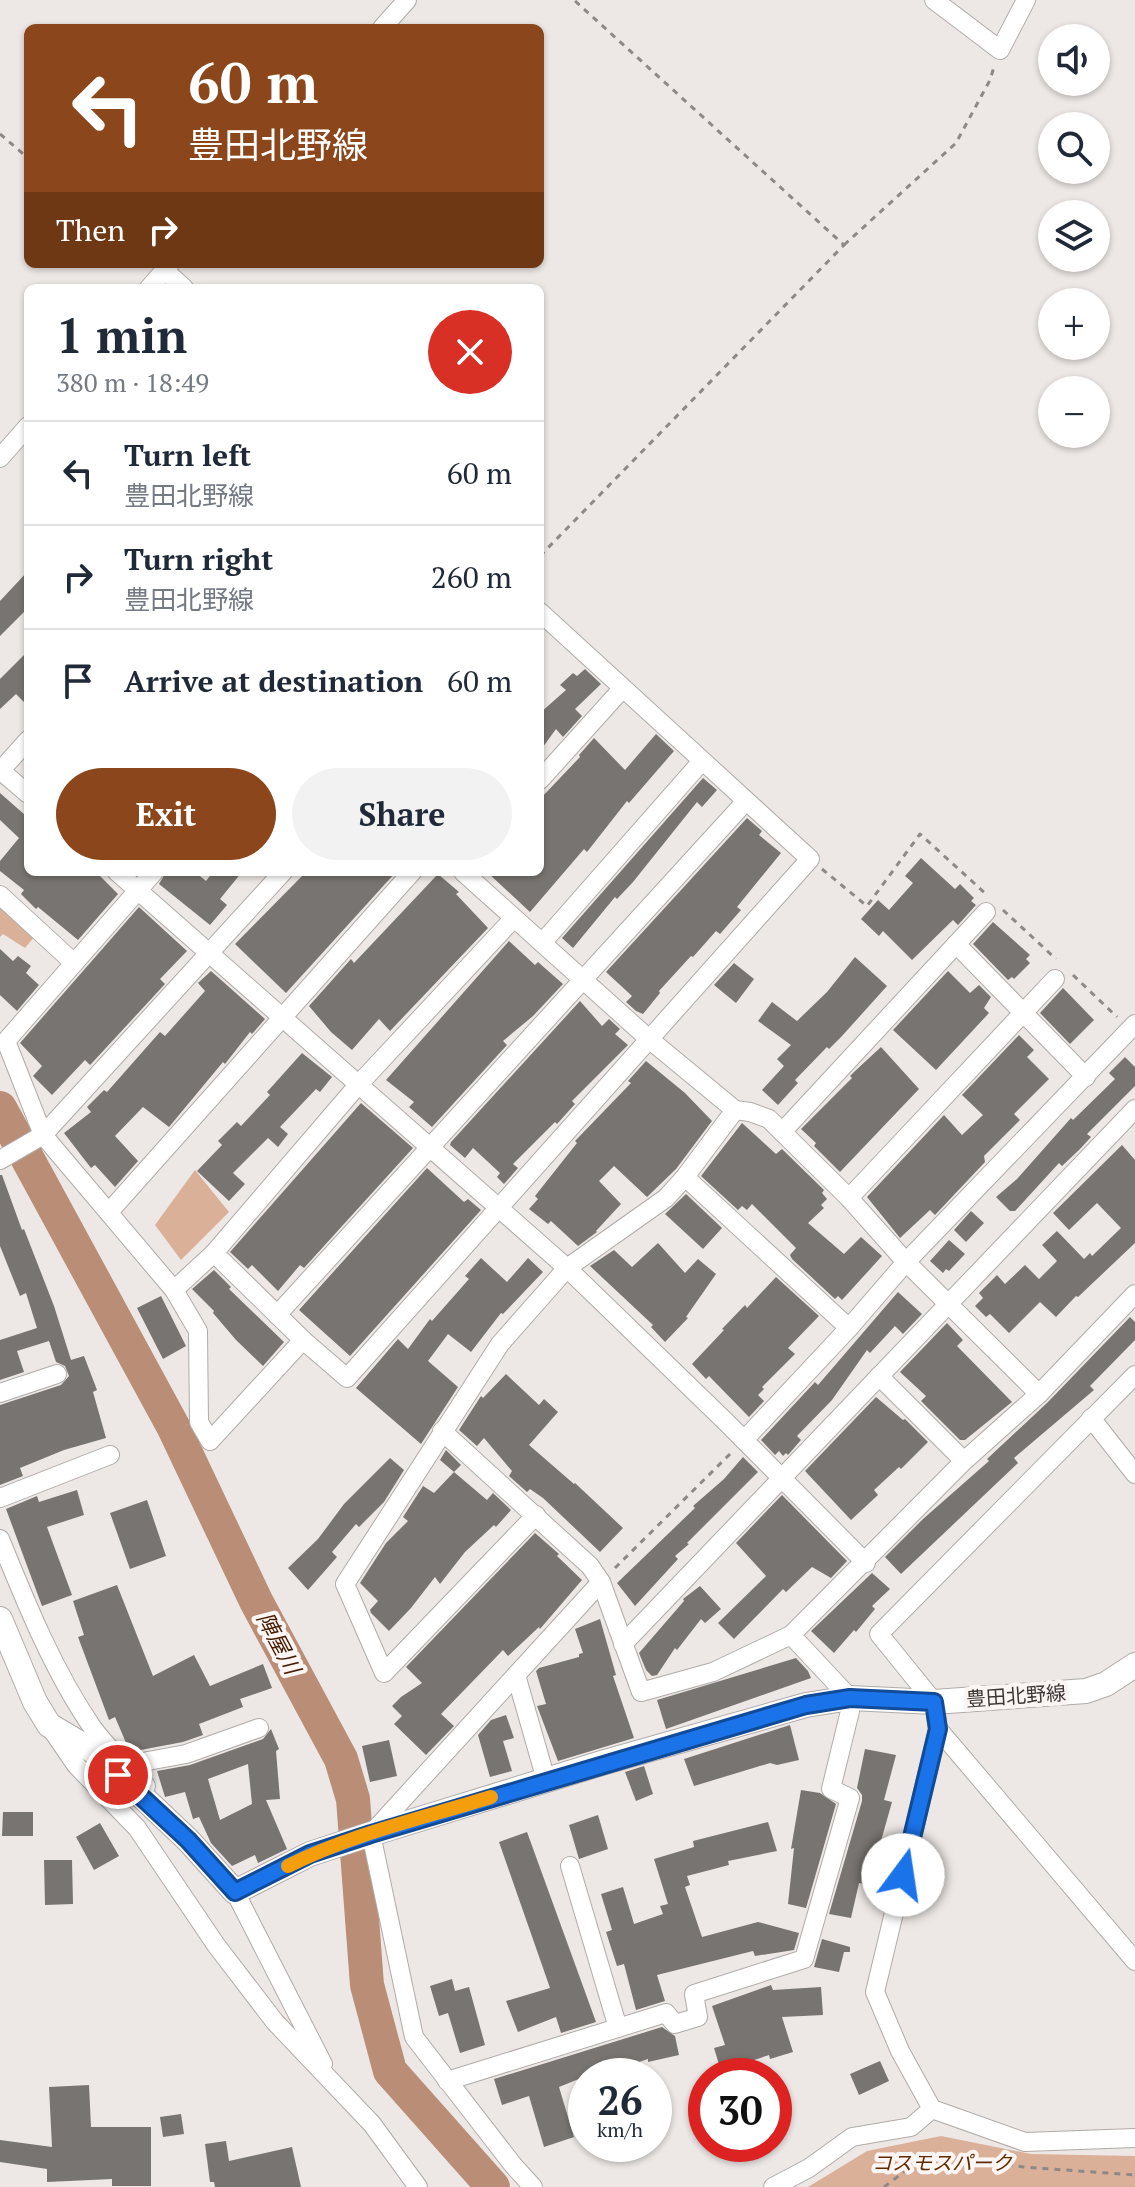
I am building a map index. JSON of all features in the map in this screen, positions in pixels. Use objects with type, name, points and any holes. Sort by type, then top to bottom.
[{"type":"main road","points":[[0,1619],[35,1702],[49,1725],[96,1753],[179,1832],[235,1892]]},
{"type":"main road","name":"豊田北野線","points":[[235,1892],[310,1854],[371,1834],[806,1705],[934,1702],[1086,1691],[1106,1684],[1135,1665]]},
{"type":"street","points":[[386,24],[407,0]]},
{"type":"street","points":[[934,0],[1000,50],[1026,0]]},
{"type":"street","points":[[152,284],[166,268]]},
{"type":"street","points":[[168,268],[181,284]]},
{"type":"street","points":[[0,458],[24,431]]},
{"type":"street","points":[[214,1253],[303,1340],[347,1378],[810,859],[544,616]]},
{"type":"street","points":[[544,776],[622,689]]},
{"type":"street","points":[[24,744],[0,770],[24,791]]},
{"type":"street","points":[[542,943],[702,761]]},
{"type":"street","points":[[277,1315],[746,801]]},
{"type":"street","points":[[121,876],[567,1268],[866,1563]]},
{"type":"street","points":[[151,876],[6,1041],[37,1139],[109,1212],[174,1290],[198,1331],[199,1422],[210,1441],[303,1340]]},
{"type":"street","points":[[0,1160],[37,1139],[279,876]]},
{"type":"street","points":[[109,1212],[408,876]]},
{"type":"street","points":[[467,876],[649,1039],[735,1110],[769,1119],[849,1198],[906,1262],[1039,1394]]},
{"type":"street","points":[[0,895],[74,963]]},
{"type":"street","points":[[782,1132],[986,912]]},
{"type":"street","points":[[174,1290],[214,1253],[358,1085],[514,918]]},
{"type":"street","points":[[956,944],[1086,1077]]},
{"type":"street","points":[[849,1198],[1055,979]]},
{"type":"street","points":[[744,1440],[906,1262],[1135,1024]]},
{"type":"street","points":[[536,1515],[384,1673],[345,1584],[500,1344],[567,1268],[666,1198],[735,1110]]},
{"type":"street","points":[[623,1644],[949,1303],[1132,1119]]},
{"type":"street","points":[[685,1177],[849,1328]]},
{"type":"street","points":[[442,1431],[590,1566],[601,1582],[641,1692],[713,1672],[791,1635],[866,1563],[964,1461],[1039,1394],[1135,1294]]},
{"type":"street","points":[[0,1393],[57,1374]]},
{"type":"street","points":[[1135,1375],[879,1634],[934,1702],[938,1729],[875,1992],[900,2051],[932,2109],[1025,2142],[1135,2138]]},
{"type":"street","points":[[879,1376],[964,1461]]},
{"type":"street","points":[[1091,1418],[1135,1474]]},
{"type":"street","points":[[0,1498],[110,1455]]},
{"type":"street","points":[[0,1539],[29,1608],[74,1697],[94,1729],[178,1822],[179,1832]]},
{"type":"street","points":[[533,2187],[414,2037],[371,1834],[601,1582]]},
{"type":"street","points":[[447,2081],[666,2013],[675,2024],[698,2017],[694,1994],[804,1959],[850,1798],[831,1789],[850,1705],[791,1635]]},
{"type":"street","points":[[516,1675],[546,1780]]},
{"type":"street","points":[[49,1725],[76,1765],[137,1828],[216,1945],[275,2022],[372,2124],[418,2187]]},
{"type":"street","points":[[126,1765],[186,1754],[259,1728]]},
{"type":"street","points":[[938,1729],[1135,1961]]},
{"type":"street","points":[[570,1866],[618,2028]]},
{"type":"street","points":[[235,1892],[333,2083]]},
{"type":"street","points":[[773,2187],[809,2168],[852,2137],[911,2127],[932,2109]]},
{"type":"path","points":[[574,0],[844,245]]},
{"type":"path","points":[[544,552],[844,245],[956,143],[990,80],[1000,50]]},
{"type":"path","points":[[0,134],[24,155]]},
{"type":"path","points":[[810,859],[867,906],[920,834],[1017,923]]},
{"type":"path","points":[[601,1582],[744,1440]]},
{"type":"path","points":[[884,2187],[917,2162],[963,2157],[1023,2167],[1135,2175]]},
{"type":"green space","points":[[0,905],[34,937],[25,948],[3,934],[0,937]]},
{"type":"green space","points":[[195,1170],[229,1212],[181,1260],[155,1225]]},
{"type":"green space","name":"コスモスパーク","points":[[941,2136],[1031,2154],[1135,2156],[1135,2187],[808,2187],[867,2151]]},
{"type":"building","points":[[24,575],[24,612],[0,636],[0,601]]},
{"type":"building","points":[[24,655],[24,702],[16,694],[0,709],[0,679]]},
{"type":"building","points":[[585,669],[601,684],[575,709],[582,716],[563,737],[556,729],[544,746],[544,709],[566,690],[560,685],[573,673],[577,676]]},
{"type":"building","points":[[656,734],[674,751],[629,803],[627,801],[587,852],[584,849],[530,912],[491,876],[544,876],[544,795],[594,738],[625,770]]},
{"type":"building","points":[[703,778],[717,790],[702,807],[697,802],[633,882],[617,899],[615,897],[573,948],[562,938]]},
{"type":"building","points":[[0,793],[24,814],[24,876],[100,876],[118,894],[78,940],[38,907],[36,909],[21,894],[24,890],[0,871],[0,861],[19,838],[0,820]]},
{"type":"building","points":[[747,818],[762,831],[759,835],[781,853],[737,907],[741,910],[720,934],[716,931],[691,956],[643,1014],[636,1011],[626,1002],[632,996],[606,972]]},
{"type":"building","points":[[921,858],[955,889],[960,884],[974,898],[971,901],[976,905],[958,925],[953,920],[912,960],[883,931],[879,936],[861,919],[878,900],[889,910],[913,883],[905,876]]},
{"type":"building","points":[[164,876],[200,876],[206,881],[210,876],[239,876],[220,899],[227,905],[210,925],[159,884]]},
{"type":"building","points":[[302,876],[392,876],[286,993],[235,944]]},
{"type":"building","points":[[436,876],[440,876],[459,892],[456,894],[488,928],[390,1031],[379,1019],[352,1050],[331,1032],[309,1006],[351,959],[354,963]]},
{"type":"building","points":[[139,907],[187,951],[160,979],[165,984],[92,1063],[90,1065],[85,1060],[52,1095],[33,1076],[42,1066],[20,1043]]},
{"type":"building","points":[[993,922],[1030,955],[1026,959],[1030,963],[1014,979],[1008,980],[973,944]]},
{"type":"building","points":[[509,941],[535,965],[538,962],[563,984],[533,1016],[503,1041],[507,1045],[432,1127],[409,1107],[414,1102],[386,1080]]},
{"type":"building","points":[[0,949],[13,961],[18,956],[31,966],[26,973],[39,985],[17,1011],[0,995]]},
{"type":"building","points":[[855,957],[887,986],[842,1036],[795,1080],[798,1083],[778,1105],[762,1090],[784,1066],[777,1059],[791,1045],[758,1021],[772,1002],[797,1021],[827,992]]},
{"type":"building","points":[[734,963],[754,979],[736,1003],[714,985]]},
{"type":"building","points":[[211,971],[265,1019],[252,1034],[250,1032],[225,1064],[223,1062],[169,1127],[143,1107],[115,1136],[138,1161],[115,1187],[95,1165],[91,1168],[64,1133],[91,1112],[87,1107],[104,1090],[107,1092],[160,1032],[165,1036],[205,991],[198,983]]},
{"type":"building","points":[[948,971],[970,993],[979,985],[991,997],[984,1008],[989,1013],[936,1070],[893,1030]]},
{"type":"building","points":[[1063,988],[1094,1020],[1070,1044],[1040,1013]]},
{"type":"building","points":[[580,1001],[602,1026],[609,1019],[620,1029],[615,1034],[628,1045],[572,1101],[575,1104],[557,1124],[555,1122],[513,1164],[518,1168],[504,1184],[497,1177],[500,1173],[473,1148],[465,1158],[450,1145],[451,1142]]},
{"type":"building","points":[[1019,1035],[1034,1050],[1027,1057],[1049,1079],[1014,1114],[1020,1120],[984,1156],[985,1162],[935,1215],[930,1210],[900,1238],[867,1197],[944,1115],[962,1135],[983,1115],[962,1095]]},
{"type":"building","points":[[881,1047],[919,1089],[840,1172],[801,1129]]},
{"type":"building","points":[[302,1053],[332,1077],[320,1092],[316,1089],[280,1127],[288,1134],[278,1147],[268,1138],[233,1173],[245,1184],[229,1201],[197,1171],[222,1145],[218,1141],[237,1122],[241,1126]]},
{"type":"building","points":[[1125,1057],[1135,1067],[1135,1086],[1087,1134],[1091,1137],[1080,1149],[1062,1166],[1059,1163],[1015,1211],[1010,1211],[996,1197],[1017,1179],[1071,1118],[1073,1120],[1115,1079],[1109,1073]]},
{"type":"building","points":[[646,1061],[685,1093],[712,1121],[676,1169],[647,1197],[614,1166],[599,1181],[621,1204],[597,1232],[578,1246],[551,1221],[548,1224],[529,1209],[538,1199],[535,1196],[577,1143],[575,1141],[631,1083],[628,1081]]},
{"type":"building","points":[[361,1103],[413,1148],[304,1268],[300,1265],[278,1291],[252,1265],[248,1269],[230,1252]]},
{"type":"building","points":[[742,1123],[776,1154],[782,1149],[824,1190],[822,1193],[827,1199],[821,1205],[824,1208],[808,1223],[844,1254],[861,1237],[882,1256],[842,1300],[838,1296],[835,1299],[792,1259],[790,1255],[796,1248],[752,1204],[747,1210],[742,1206],[738,1210],[701,1176]]},
{"type":"building","points":[[1122,1145],[1135,1160],[1135,1243],[1056,1317],[1040,1302],[1009,1333],[990,1314],[986,1317],[975,1306],[983,1298],[979,1293],[997,1275],[1005,1284],[1025,1265],[1039,1279],[1057,1261],[1042,1245],[1057,1231],[1084,1259],[1090,1253],[1092,1256],[1121,1228],[1097,1203],[1069,1230],[1053,1213]]},
{"type":"building","points":[[427,1168],[464,1202],[468,1199],[481,1210],[350,1356],[299,1310]]},
{"type":"building","points":[[0,1175],[54,1306],[71,1360],[84,1356],[97,1390],[93,1392],[106,1438],[64,1450],[20,1468],[23,1476],[0,1485],[0,1405],[61,1385],[69,1376],[65,1366],[56,1362],[49,1341],[17,1351],[24,1372],[0,1380],[0,1340],[37,1328],[26,1293],[20,1296],[0,1246]]},
{"type":"building","points":[[686,1194],[722,1228],[703,1249],[665,1214]]},
{"type":"building","points":[[971,1211],[984,1223],[966,1242],[954,1230]]},
{"type":"building","points":[[949,1240],[965,1254],[949,1271],[946,1269],[943,1273],[930,1261]]},
{"type":"building","points":[[658,1243],[685,1273],[698,1259],[716,1274],[688,1318],[665,1342],[651,1327],[653,1325],[590,1266],[614,1250],[632,1267]]},
{"type":"building","points":[[481,1258],[507,1282],[528,1258],[543,1272],[501,1313],[471,1352],[448,1334],[428,1361],[458,1387],[421,1444],[356,1388],[398,1339],[408,1349],[430,1319],[432,1321],[469,1279],[465,1276]]},
{"type":"building","points":[[214,1270],[231,1287],[229,1289],[284,1342],[263,1366],[192,1289]]},
{"type":"building","points":[[776,1277],[819,1316],[788,1348],[795,1354],[762,1387],[764,1389],[758,1395],[764,1401],[749,1417],[709,1376],[706,1379],[692,1364],[745,1305],[747,1308]]},
{"type":"building","points":[[898,1292],[922,1314],[903,1334],[895,1326],[870,1353],[867,1350],[832,1400],[797,1436],[801,1440],[788,1455],[783,1456],[779,1451],[775,1455],[761,1440],[815,1382],[818,1385]]},
{"type":"building","points":[[161,1296],[186,1346],[163,1359],[137,1308]]},
{"type":"building","points":[[1130,1317],[1135,1322],[1135,1340],[1090,1386],[1094,1390],[1014,1458],[1018,1463],[901,1574],[885,1557],[989,1461],[987,1459],[1048,1402]]},
{"type":"building","points":[[947,1323],[963,1340],[957,1346],[1012,1402],[965,1440],[960,1440],[921,1401],[926,1396],[900,1372]]},
{"type":"building","points":[[506,1374],[539,1405],[544,1399],[558,1412],[529,1445],[623,1528],[600,1552],[543,1498],[530,1489],[527,1492],[509,1476],[512,1471],[484,1438],[477,1446],[459,1430],[481,1396],[483,1398]]},
{"type":"building","points":[[876,1397],[928,1442],[874,1490],[878,1495],[851,1520],[805,1471]]},
{"type":"building","points":[[446,1450],[461,1465],[454,1472],[440,1460]]},
{"type":"building","points":[[743,1457],[758,1472],[675,1556],[678,1559],[635,1606],[617,1583]]},
{"type":"building","points":[[390,1458],[404,1470],[384,1502],[359,1527],[356,1524],[332,1552],[337,1557],[308,1590],[288,1568],[318,1539],[344,1504]]},
{"type":"building","points":[[454,1472],[487,1500],[493,1493],[511,1510],[496,1527],[494,1525],[465,1552],[440,1584],[435,1577],[389,1631],[371,1613],[378,1601],[360,1583],[386,1543],[408,1521],[403,1517],[423,1486],[434,1493]]},
{"type":"building","points":[[77,1490],[84,1515],[47,1527],[72,1595],[42,1606],[6,1509],[37,1496],[39,1502]]},
{"type":"building","points":[[782,1495],[847,1561],[831,1578],[812,1567],[786,1592],[783,1589],[734,1639],[718,1623],[766,1576],[736,1543]]},
{"type":"building","points":[[147,1500],[166,1556],[130,1569],[110,1513]]},
{"type":"building","points":[[535,1533],[582,1580],[540,1629],[508,1656],[503,1650],[441,1714],[454,1726],[426,1755],[394,1724],[402,1716],[392,1706],[422,1683],[406,1667]]},
{"type":"building","points":[[872,1573],[890,1589],[872,1606],[875,1609],[856,1632],[854,1630],[834,1653],[811,1631]]},
{"type":"building","points":[[117,1585],[153,1676],[194,1655],[210,1686],[263,1664],[272,1688],[240,1699],[243,1707],[199,1724],[203,1735],[130,1752],[115,1717],[109,1720],[78,1637],[84,1635],[73,1601]]},
{"type":"building","points":[[700,1586],[721,1609],[705,1623],[701,1619],[677,1650],[675,1648],[657,1675],[652,1676],[639,1653],[683,1599]]},
{"type":"building","points":[[600,1619],[616,1675],[613,1676],[634,1738],[558,1761],[537,1706],[546,1704],[536,1671],[579,1657],[583,1653],[575,1629]]},
{"type":"building","points":[[796,1658],[811,1678],[666,1729],[657,1700]]},
{"type":"building","points":[[506,1715],[514,1738],[503,1741],[512,1771],[490,1777],[478,1735],[491,1720]]},
{"type":"building","points":[[790,1725],[799,1760],[777,1765],[770,1763],[694,1786],[684,1759]]},
{"type":"building","points":[[271,1729],[279,1749],[276,1751],[280,1799],[266,1800],[287,1849],[258,1863],[255,1855],[232,1866],[211,1843],[199,1817],[193,1819],[185,1792],[165,1797],[157,1771],[190,1765],[263,1739]],"holes":[[[248,1764],[252,1804],[220,1820],[208,1779]]]},
{"type":"building","points":[[389,1740],[397,1776],[370,1782],[362,1746]]},
{"type":"building","points":[[865,1749],[896,1755],[884,1800],[892,1802],[879,1848],[884,1849],[873,1886],[859,1883],[851,1918],[829,1914],[862,1801],[857,1788]]},
{"type":"building","points":[[644,1766],[653,1794],[636,1801],[625,1772]]},
{"type":"building","points":[[801,1790],[820,1793],[836,1804],[806,1908],[788,1904],[794,1848],[791,1849]]},
{"type":"building","points":[[3,1812],[33,1812],[33,1836],[2,1836]]},
{"type":"building","points":[[598,1815],[608,1849],[579,1859],[569,1825]]},
{"type":"building","points":[[768,1822],[777,1851],[728,1861],[729,1865],[687,1876],[690,1885],[685,1887],[702,1937],[758,1922],[799,1933],[794,1950],[755,1956],[753,1951],[657,1975],[665,2001],[636,2010],[624,1964],[617,1966],[606,1932],[612,1930],[601,1894],[623,1887],[634,1924],[663,1914],[660,1906],[668,1904],[654,1859],[694,1847],[693,1841]]},
{"type":"building","points":[[100,1823],[119,1856],[94,1870],[76,1837]]},
{"type":"building","points":[[527,1832],[596,2022],[561,2033],[556,2017],[518,2032],[506,2001],[550,1988],[499,1842]]},
{"type":"building","points":[[44,1860],[72,1860],[73,1904],[45,1905]]},
{"type":"building","points":[[822,1939],[850,1947],[850,1952],[844,1952],[839,1972],[814,1967]]},
{"type":"building","points":[[452,1979],[455,1991],[469,1987],[485,2045],[460,2053],[448,2013],[439,2016],[430,1986]]},
{"type":"building","points":[[771,1985],[773,1990],[821,1987],[823,2015],[782,2017],[793,2052],[773,2058],[769,2055],[760,2058],[717,2058],[714,2048],[725,2045],[712,2006]]},
{"type":"building","points":[[662,2027],[675,2036],[679,2055],[666,2058],[568,2058],[568,2083],[559,2087],[568,2117],[568,2139],[544,2147],[529,2096],[502,2105],[494,2079]]},
{"type":"building","points":[[880,2061],[889,2081],[859,2095],[850,2074]]},
{"type":"building","points":[[89,2085],[91,2127],[151,2127],[151,2186],[112,2186],[112,2179],[47,2182],[47,2169],[0,2162],[0,2140],[52,2147],[49,2087]]},
{"type":"building","points":[[181,2114],[184,2134],[163,2137],[160,2117]]},
{"type":"building","points":[[226,2141],[229,2161],[292,2147],[301,2187],[215,2187],[214,2182],[210,2182],[205,2144]]},
{"type":"waterway","name":"陣屋川","points":[[0,1108],[174,1428],[256,1601],[341,1759],[353,1799],[367,1985],[390,2071],[493,2187]]},
{"type":"slow traffic","points":[[288,1866],[310,1854],[491,1797]]},
{"type":"route","points":[[118,1775],[188,1840],[235,1892],[310,1854],[371,1834],[605,1762],[806,1705],[850,1698],[934,1702],[938,1729],[903,1875]]}]
